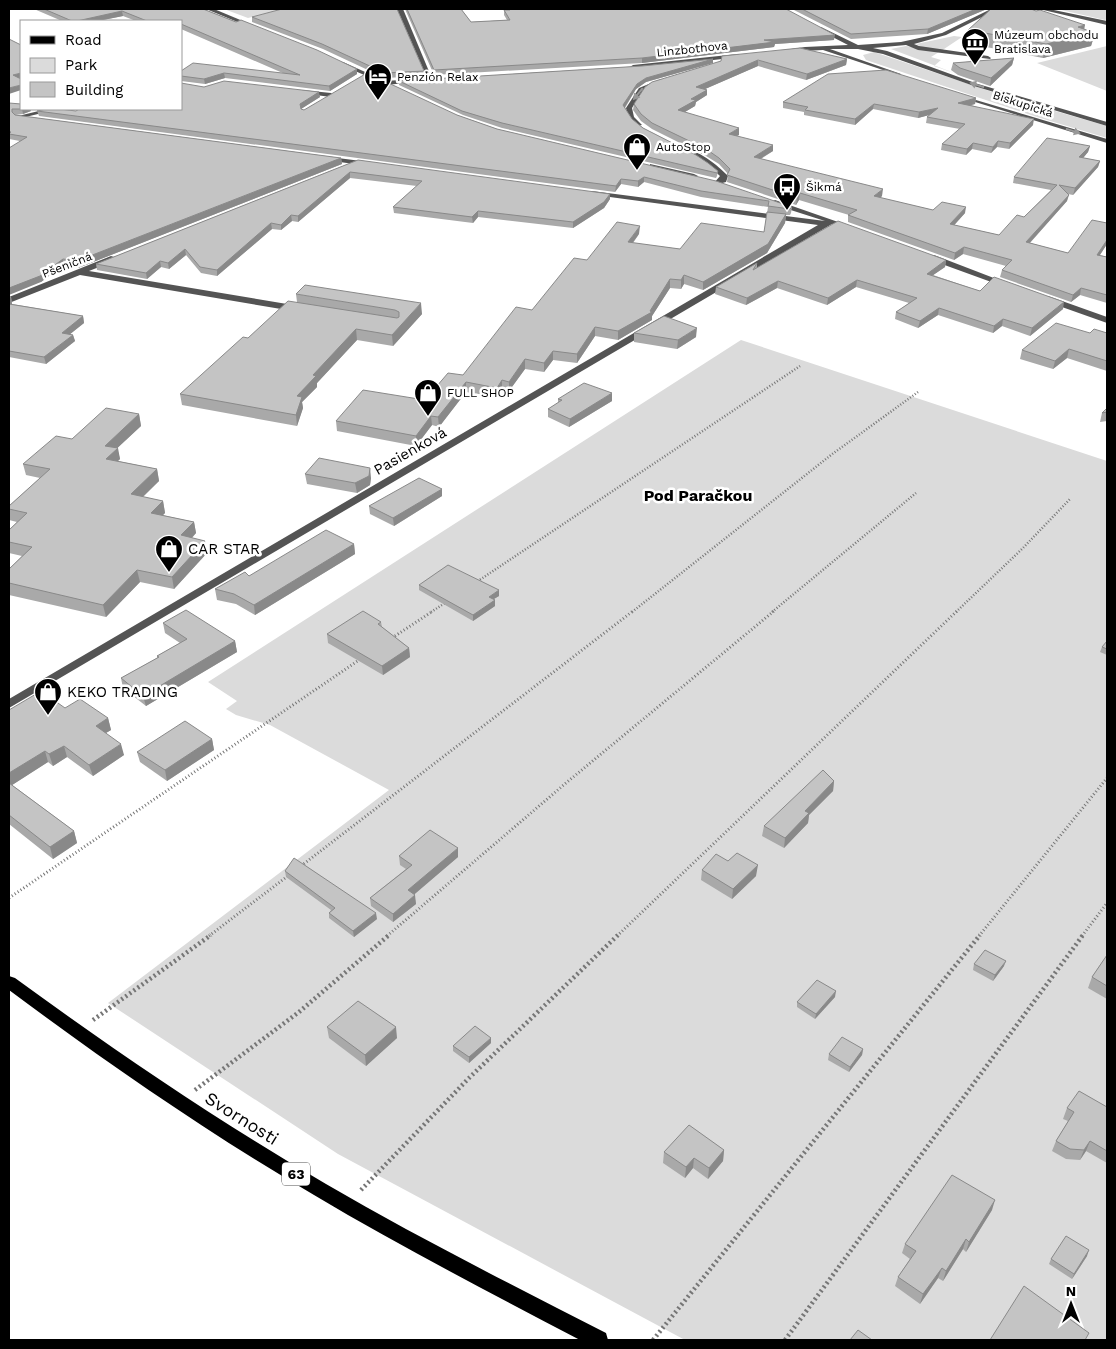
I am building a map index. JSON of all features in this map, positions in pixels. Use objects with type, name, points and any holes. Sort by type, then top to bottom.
[{"type":"main road","name":"Svornosti","points":[[9,982],[179,1102],[346,1204],[599,1340]]},
{"type":"street","points":[[209,9],[265,31]]},
{"type":"street","points":[[400,9],[431,80]]},
{"type":"street","points":[[776,51],[905,42],[936,37],[995,9]]},
{"type":"street","points":[[1042,9],[1107,23]]},
{"type":"street","points":[[818,28],[855,46]]},
{"type":"street","points":[[905,42],[918,48],[988,58]]},
{"type":"street","points":[[855,46],[854,53],[860,62]]},
{"type":"street","name":"Biskupická","points":[[855,46],[885,52],[976,85],[1107,124]]},
{"type":"street","points":[[819,48],[906,77]]},
{"type":"street","name":"Linzbothova","points":[[623,68],[749,54],[703,68]]},
{"type":"street","points":[[335,60],[363,76],[385,82],[402,90]]},
{"type":"street","points":[[646,130],[631,118],[629,108],[641,89],[672,77]]},
{"type":"street","points":[[385,82],[441,79]]},
{"type":"street","points":[[294,91],[331,95]]},
{"type":"street","points":[[318,103],[338,91]]},
{"type":"street","name":"Biskupická","points":[[951,92],[1107,141]]},
{"type":"street","points":[[46,120],[17,116],[50,110]]},
{"type":"street","points":[[678,146],[719,170],[724,176],[723,180],[718,183]]},
{"type":"street","points":[[320,157],[377,165]]},
{"type":"street","points":[[340,169],[357,162]]},
{"type":"street","points":[[644,164],[701,178]]},
{"type":"street","points":[[710,181],[727,186]]},
{"type":"street","points":[[582,192],[845,226]]},
{"type":"street","points":[[770,200],[829,223]]},
{"type":"street","name":"Pasienková","points":[[9,704],[829,223]]},
{"type":"street","points":[[926,255],[1017,288]]},
{"type":"street","name":"Pšeničná","points":[[9,300],[118,257]]},
{"type":"street","points":[[80,272],[309,310]]},
{"type":"street","points":[[1044,298],[1107,320]]},
{"type":"path","points":[[474,584],[800,366]]},
{"type":"path","points":[[300,867],[667,585],[831,455],[918,392]]},
{"type":"path","points":[[179,1102],[299,1012],[566,783],[916,493]]},
{"type":"path","points":[[346,1204],[468,1078],[973,596],[1071,498]]},
{"type":"path","points":[[392,638],[449,600]]},
{"type":"path","points":[[9,898],[367,655]]},
{"type":"path","points":[[653,1340],[1107,778]]},
{"type":"path","points":[[78,1031],[214,933],[292,873]]},
{"type":"path","points":[[785,1340],[1107,903]]},
{"type":"green space","points":[[224,9],[286,9],[248,18]]},
{"type":"green space","points":[[1057,9],[1107,9],[1107,19],[1105,20]]},
{"type":"green space","points":[[954,36],[962,37],[941,51],[916,44]]},
{"type":"green space","points":[[906,46],[939,52],[931,57],[941,60],[935,66],[891,49]]},
{"type":"green space","points":[[1107,46],[1107,91],[1037,63]]},
{"type":"green space","points":[[874,52],[1013,99],[1107,126],[1107,138],[1037,117],[866,60],[863,55]]},
{"type":"green space","points":[[741,340],[1107,461],[1107,1340],[685,1340],[338,1154],[108,1003],[389,790],[270,725],[236,715],[226,709],[237,701],[208,682]]},
{"type":"building","points":[[44,9],[203,9],[236,22],[241,20],[317,50],[357,69],[329,86],[224,73],[204,79],[182,76],[182,70],[193,63],[300,75],[182,24],[182,20],[144,20],[122,11],[82,20],[70,20]]},
{"type":"building","points":[[282,9],[397,9],[424,71],[385,73],[322,44],[252,17]]},
{"type":"building","points":[[407,9],[461,9],[471,22],[510,20],[504,10],[510,9],[786,9],[835,35],[764,40],[775,42],[642,58],[434,70]]},
{"type":"building","points":[[802,9],[976,9],[928,29],[851,34]]},
{"type":"building","points":[[991,9],[1040,10],[1085,25],[1078,27],[1095,33],[1046,44],[968,30]]},
{"type":"building","points":[[9,39],[20,44],[20,73],[13,75],[20,78],[20,85],[9,88]]},
{"type":"building","points":[[800,48],[847,59],[807,74],[758,60],[696,87],[707,90],[691,99],[696,100],[678,110],[739,128],[729,134],[773,145],[754,157],[883,189],[874,196],[933,210],[942,202],[966,207],[950,224],[999,235],[1017,215],[1024,217],[1057,185],[1014,177],[1047,138],[1090,146],[1079,157],[1100,161],[1075,188],[1059,185],[1069,195],[1026,242],[1068,253],[1092,220],[1107,223],[1107,240],[1097,255],[1107,257],[1107,295],[1081,288],[1073,295],[1002,270],[1012,260],[964,247],[955,253],[848,215],[857,210],[800,193],[797,198],[727,175],[730,169],[719,158],[706,149],[652,123],[641,114],[634,104],[645,87],[652,82],[721,61],[722,56]]},
{"type":"building","points":[[1014,58],[991,78],[960,68],[953,63]]},
{"type":"building","points":[[713,59],[646,78],[637,84],[623,105],[632,119],[643,128],[696,155],[718,171],[717,173],[502,123],[462,111],[399,81],[642,66]]},
{"type":"building","points":[[886,70],[976,98],[958,103],[1034,119],[1010,143],[998,141],[993,147],[973,143],[967,149],[942,144],[965,124],[927,117],[938,108],[919,112],[874,104],[855,119],[805,110],[808,107],[783,102],[828,74]]},
{"type":"building","points":[[367,73],[457,115],[497,129],[716,181],[792,207],[790,209],[768,206],[769,201],[701,191],[644,177],[638,181],[621,179],[616,186],[37,111],[182,110],[182,83],[204,87],[224,81],[319,92],[300,104],[301,109],[304,110]]},
{"type":"building","points":[[9,103],[20,104],[20,109],[12,109],[15,115],[341,158],[77,261],[63,259],[40,276],[9,288],[9,148],[27,137],[9,134],[11,132],[9,132]]},
{"type":"building","points":[[358,160],[610,194],[604,202],[573,222],[478,211],[472,217],[393,207],[422,181],[350,172],[298,216],[291,215],[281,225],[271,223],[217,270],[200,267],[185,249],[168,263],[160,261],[146,273],[96,264]]},
{"type":"building","points":[[767,212],[786,214],[768,244],[703,282],[684,275],[681,280],[670,279],[650,311],[652,312],[618,331],[595,327],[577,354],[553,351],[544,363],[525,359],[509,382],[502,380],[497,388],[466,382],[438,417],[431,416],[416,436],[336,421],[363,390],[425,400],[448,373],[463,375],[516,307],[532,310],[574,258],[587,260],[617,222],[640,226],[628,242],[680,249],[701,223],[764,232]]},
{"type":"building","points":[[838,221],[946,260],[927,274],[980,291],[994,277],[1064,302],[1032,328],[1003,319],[994,326],[939,308],[920,321],[896,312],[917,298],[857,280],[828,298],[778,281],[747,298],[716,287],[757,263],[753,270]]},
{"type":"building","points":[[305,285],[421,303],[392,335],[356,329],[313,375],[316,376],[297,396],[302,397],[296,415],[180,394],[243,337],[248,338],[288,301],[399,317],[399,312],[395,310],[296,294]]},
{"type":"building","points":[[9,304],[83,316],[62,333],[73,335],[44,357],[9,351]]},
{"type":"building","points":[[664,316],[697,328],[678,340],[634,333]]},
{"type":"building","points":[[1056,323],[1090,333],[1094,329],[1107,333],[1107,361],[1069,349],[1055,361],[1022,350]]},
{"type":"building","points":[[584,383],[612,393],[570,419],[548,409],[562,400],[558,399]]},
{"type":"building","points":[[106,408],[139,414],[105,446],[118,448],[106,459],[157,469],[131,494],[163,501],[151,513],[194,522],[181,535],[205,541],[172,577],[137,570],[103,605],[9,583],[9,569],[32,547],[9,542],[9,530],[27,513],[9,509],[9,506],[50,469],[23,464],[56,436],[72,439]]},
{"type":"building","points":[[319,458],[370,468],[369,476],[355,483],[305,474]]},
{"type":"building","points":[[419,478],[442,489],[393,518],[369,506]]},
{"type":"building","points":[[326,530],[354,544],[254,605],[234,594],[215,589],[245,572],[249,576]]},
{"type":"building","points":[[448,565],[499,590],[489,597],[495,600],[473,615],[419,585]]},
{"type":"building","points":[[186,610],[235,641],[143,696],[121,678],[187,639],[163,623]]},
{"type":"building","points":[[363,611],[381,622],[378,624],[409,648],[382,666],[327,634]]},
{"type":"building","points":[[1107,641],[1107,649],[1102,647]]},
{"type":"building","points":[[41,691],[65,708],[80,699],[108,718],[96,726],[121,744],[89,765],[64,746],[49,754],[45,751],[9,773],[9,710]]},
{"type":"building","points":[[185,721],[212,739],[165,770],[137,752]]},
{"type":"building","points":[[823,770],[834,781],[805,811],[809,813],[785,838],[764,826]]},
{"type":"building","points":[[9,783],[74,831],[50,847],[9,815]]},
{"type":"building","points":[[430,830],[458,848],[408,890],[415,895],[393,914],[370,898],[412,865],[399,856]]},
{"type":"building","points":[[737,853],[758,865],[733,889],[702,870],[716,854],[728,861]]},
{"type":"building","points":[[294,858],[376,913],[353,931],[329,913],[335,908],[285,871]]},
{"type":"building","points":[[985,950],[1006,961],[995,975],[974,964]]},
{"type":"building","points":[[1107,955],[1107,986],[1092,977]]},
{"type":"building","points":[[817,980],[836,991],[816,1014],[797,1002]]},
{"type":"building","points":[[358,1001],[396,1027],[365,1055],[327,1027]]},
{"type":"building","points":[[475,1026],[491,1038],[469,1057],[453,1046]]},
{"type":"building","points":[[842,1037],[863,1049],[850,1067],[829,1054]]},
{"type":"building","points":[[1079,1091],[1107,1107],[1107,1151],[1090,1141],[1084,1150],[1070,1149],[1056,1141],[1074,1112],[1067,1108]]},
{"type":"building","points":[[689,1125],[724,1150],[709,1168],[694,1158],[686,1167],[664,1152]]},
{"type":"building","points":[[952,1175],[995,1200],[969,1242],[966,1239],[946,1271],[942,1268],[923,1294],[898,1277],[916,1251],[905,1244]]},
{"type":"building","points":[[1066,1236],[1089,1250],[1074,1274],[1051,1259]]},
{"type":"building","points":[[1024,1286],[1089,1333],[1085,1340],[990,1340]]},
{"type":"building","points":[[858,1330],[872,1340],[850,1340]]},
{"type":"place","name":"Múzeum obchodu Bratislava","points":[[975,66]]},
{"type":"place","name":"Penzión Relax","points":[[378,101]]},
{"type":"place","name":"AutoStop","points":[[637,171]]},
{"type":"place","name":"Šikmá","points":[[787,211]]},
{"type":"place","name":"FULL SHOP","points":[[428,417]]},
{"type":"place","name":"CAR STAR","points":[[169,573]]},
{"type":"place","name":"KEKO TRADING","points":[[48,716]]},
{"type":"district","name":"Pod Paračkou","points":[[698,495]]}]
